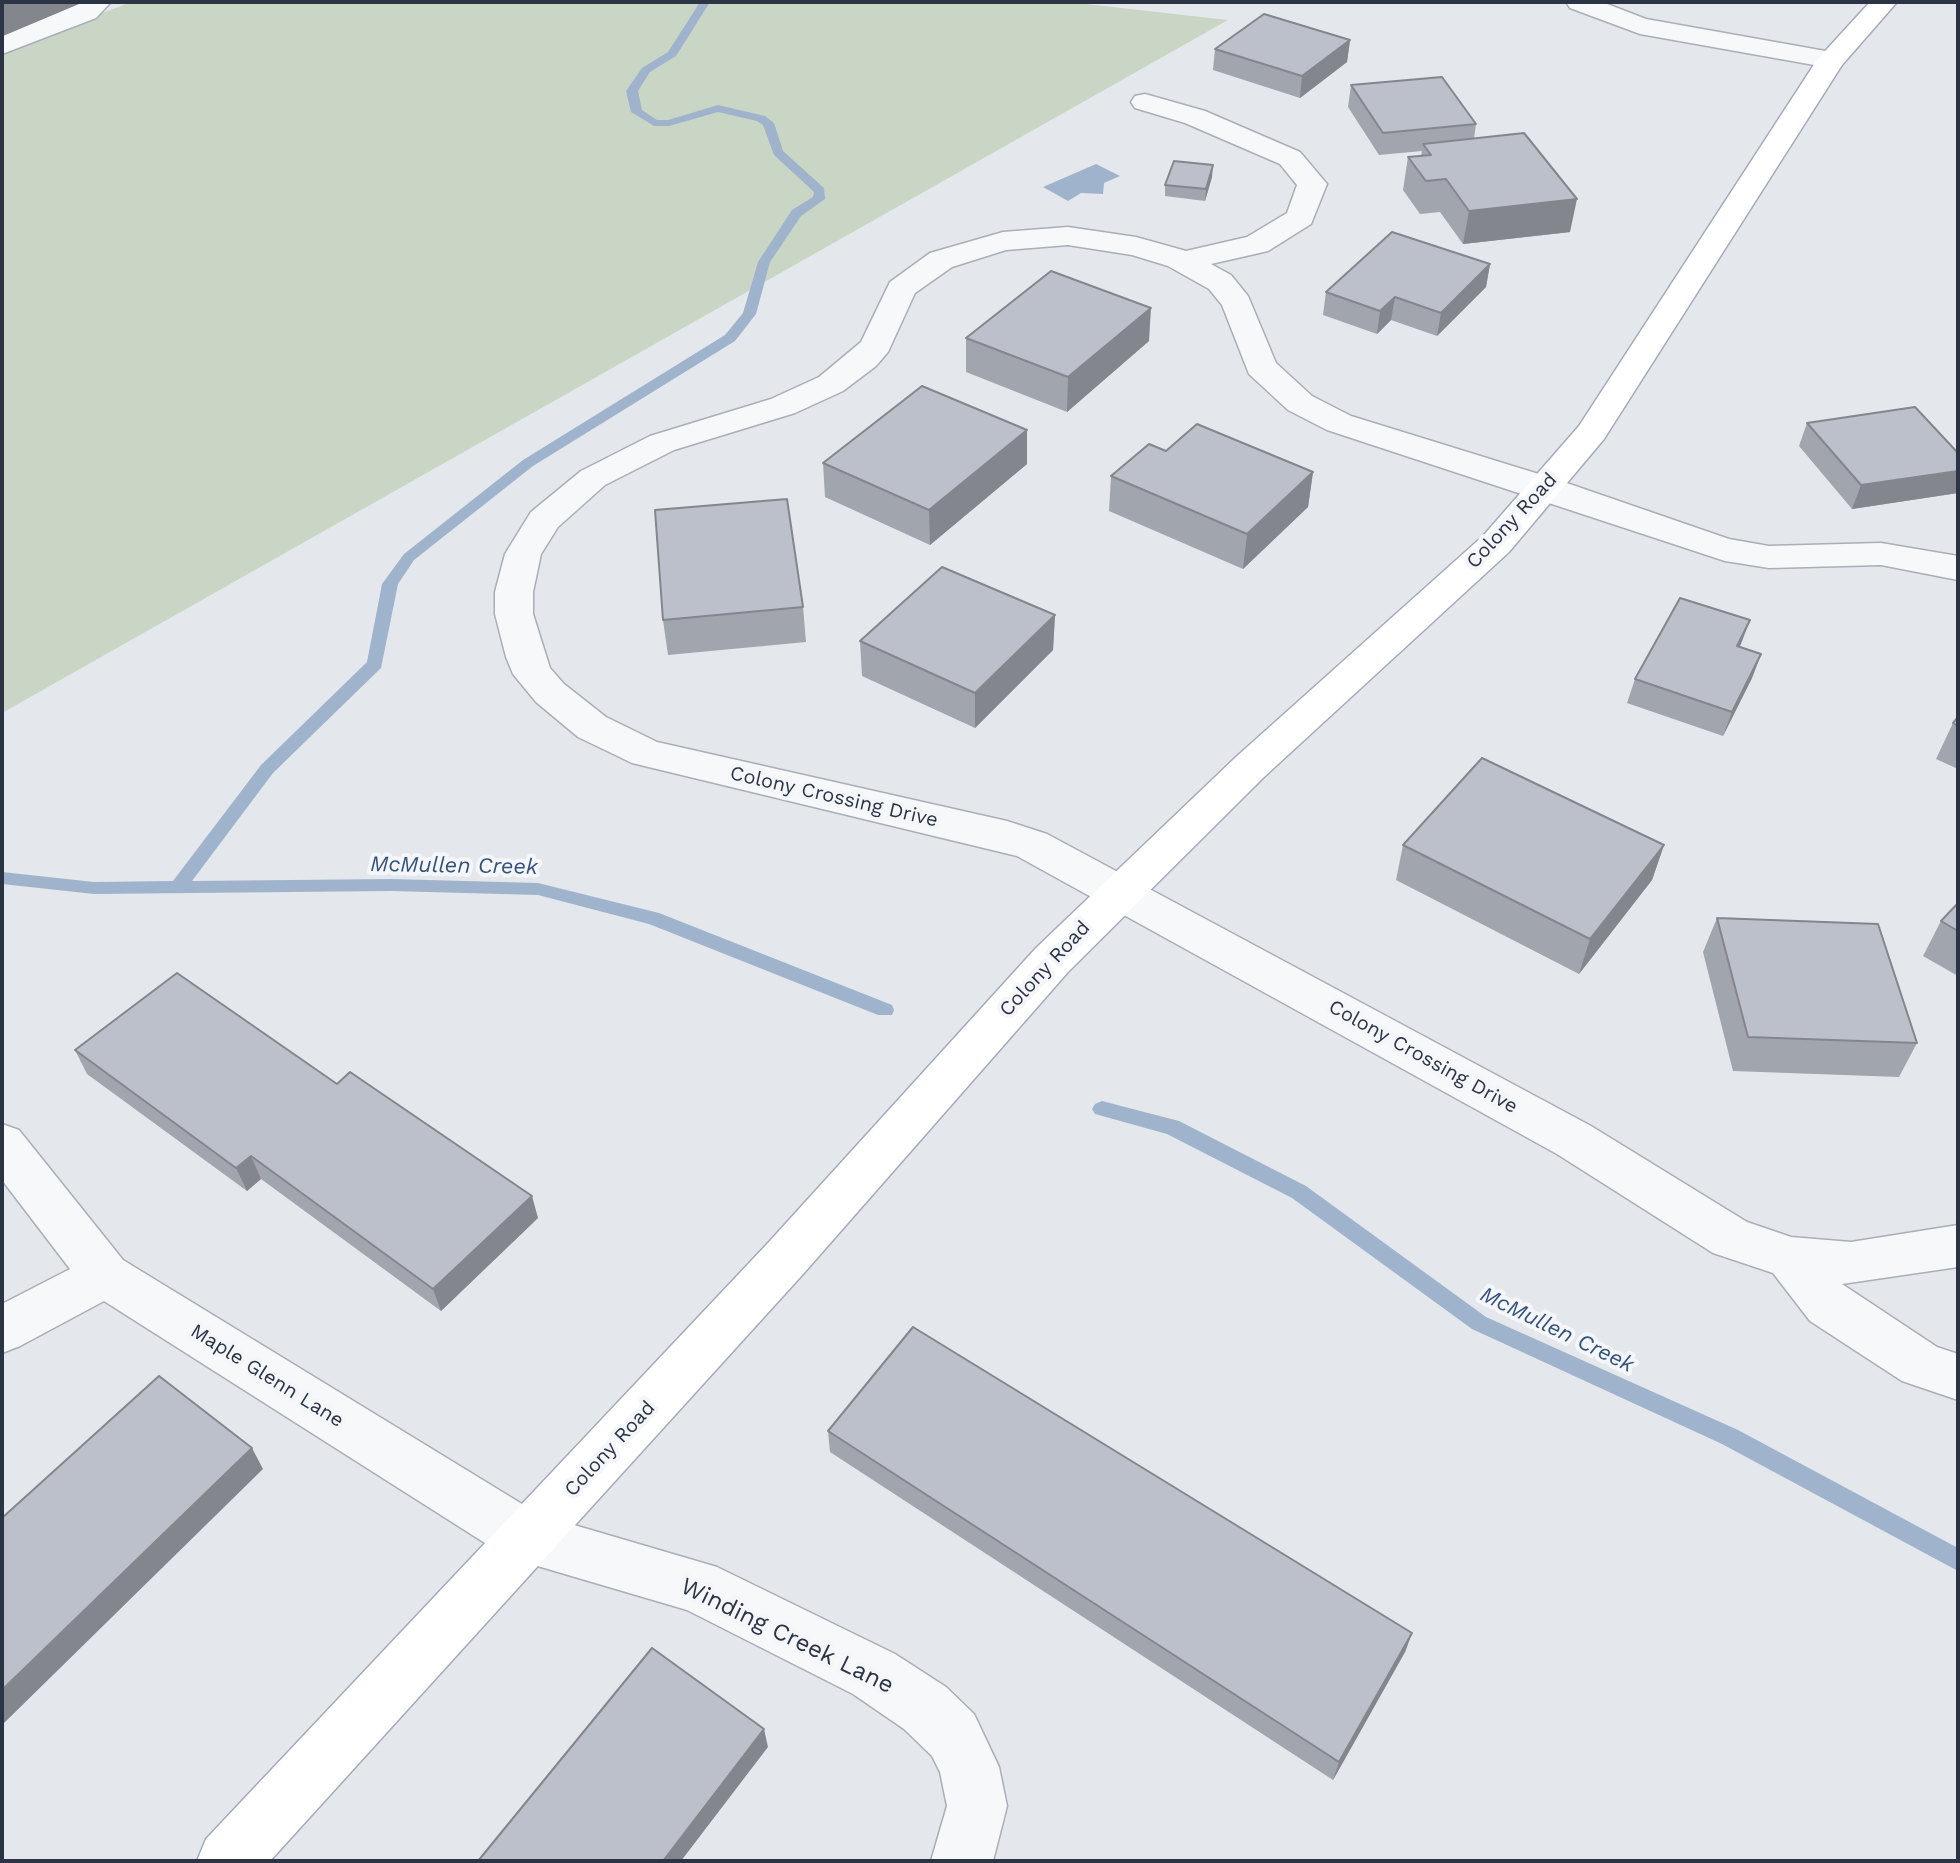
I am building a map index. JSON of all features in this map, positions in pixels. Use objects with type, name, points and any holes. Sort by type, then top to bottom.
[{"type":"main road","name":"Colony Road","points":[[1831,60],[1848,2]]},
{"type":"main road","name":"Colony Road","points":[[228,1861],[786,1258],[1052,960],[1250,767],[1496,544],[1592,432],[1831,60],[1884,2]]},
{"type":"street","points":[[2,46],[87,12],[98,2]]},
{"type":"street","points":[[1579,2],[1640,26],[1831,60]]},
{"type":"street","points":[[1145,102],[1195,117],[1290,158],[1312,184],[1300,218],[1257,244],[1183,261]]},
{"type":"street","name":"Colony Crossing Drive","points":[[1958,568],[1881,554],[1769,557],[1725,550],[1545,488],[1339,423],[1300,403],[1261,367],[1237,303],[1220,282],[1183,261],[1136,246],[1068,236],[1003,241],[941,260],[901,289],[876,345],[864,359],[831,384],[783,406],[662,443],[593,478],[544,520],[523,554],[514,592],[514,614],[525,657],[533,674],[550,693],[592,727],[646,753],[1007,836],[1032,845],[1574,1140],[1731,1238],[1791,1258],[1851,1263],[1958,1246]]},
{"type":"street","name":"Maple Glenn Lane","points":[[2,1144],[105,1275],[527,1538]]},
{"type":"street","points":[[1791,1258],[1828,1305],[1921,1365],[1958,1377]]},
{"type":"street","points":[[2,1330],[105,1275]]},
{"type":"street","name":"Winding Creek Lane","points":[[527,1538],[697,1586],[874,1674],[925,1708],[953,1735],[969,1767],[977,1806],[962,1861]]},
{"type":"green space","points":[[131,2],[1068,2],[1228,20],[2,713],[2,52]]},
{"type":"water","points":[[1096,164],[1120,176],[1104,183],[1103,194],[1081,193],[1068,201],[1043,187]]},
{"type":"building","points":[[1264,14],[1350,40],[1302,76],[1215,49]]},
{"type":"building","points":[[1442,77],[1476,124],[1383,133],[1351,85]]},
{"type":"building","points":[[1524,133],[1577,199],[1469,211],[1446,179],[1426,181],[1408,157],[1431,155],[1423,144]]},
{"type":"building","points":[[1174,161],[1213,165],[1206,189],[1165,185]]},
{"type":"building","points":[[1392,232],[1490,264],[1441,313],[1395,297],[1380,311],[1326,292]]},
{"type":"building","points":[[1051,271],[1151,308],[1068,377],[966,338]]},
{"type":"building","points":[[922,386],[1027,430],[929,510],[823,463]]},
{"type":"building","points":[[1915,407],[1958,453],[1958,471],[1861,485],[1807,423]]},
{"type":"building","points":[[1197,424],[1313,472],[1247,534],[1111,476],[1149,444],[1166,451]]},
{"type":"building","points":[[787,499],[803,607],[663,620],[655,510]]},
{"type":"building","points":[[942,567],[1055,615],[975,693],[860,641]]},
{"type":"building","points":[[1680,598],[1750,620],[1737,646],[1761,654],[1732,712],[1635,679]]},
{"type":"building","points":[[1482,758],[1664,845],[1590,939],[1403,845]]},
{"type":"building","points":[[1958,903],[1958,931],[1941,921]]},
{"type":"building","points":[[1717,918],[1878,924],[1917,1043],[1748,1037]]},
{"type":"building","points":[[177,973],[337,1084],[350,1072],[532,1196],[433,1289],[251,1156],[236,1168],[75,1050]]},
{"type":"building","points":[[913,1327],[1412,1633],[1339,1762],[828,1431]]},
{"type":"building","points":[[159,1376],[252,1448],[2,1690],[2,1518]]},
{"type":"building","points":[[652,1648],[764,1729],[663,1861],[478,1861]]},
{"type":"waterway","points":[[178,887],[267,769],[375,664],[390,584],[409,557],[528,463],[730,338],[749,314],[764,262],[796,213],[819,199],[820,191],[778,152],[768,123],[761,118],[718,108],[669,123],[654,123],[637,112],[632,91],[646,70],[672,54],[705,2]]},
{"type":"waterway","name":"McMullen Creek","points":[[2,878],[94,888],[391,885],[538,889],[653,918],[885,1010]]},
{"type":"waterway","name":"McMullen Creek","points":[[1102,1109],[1172,1127],[1299,1192],[1479,1323],[1730,1437],[1958,1560]]}]
